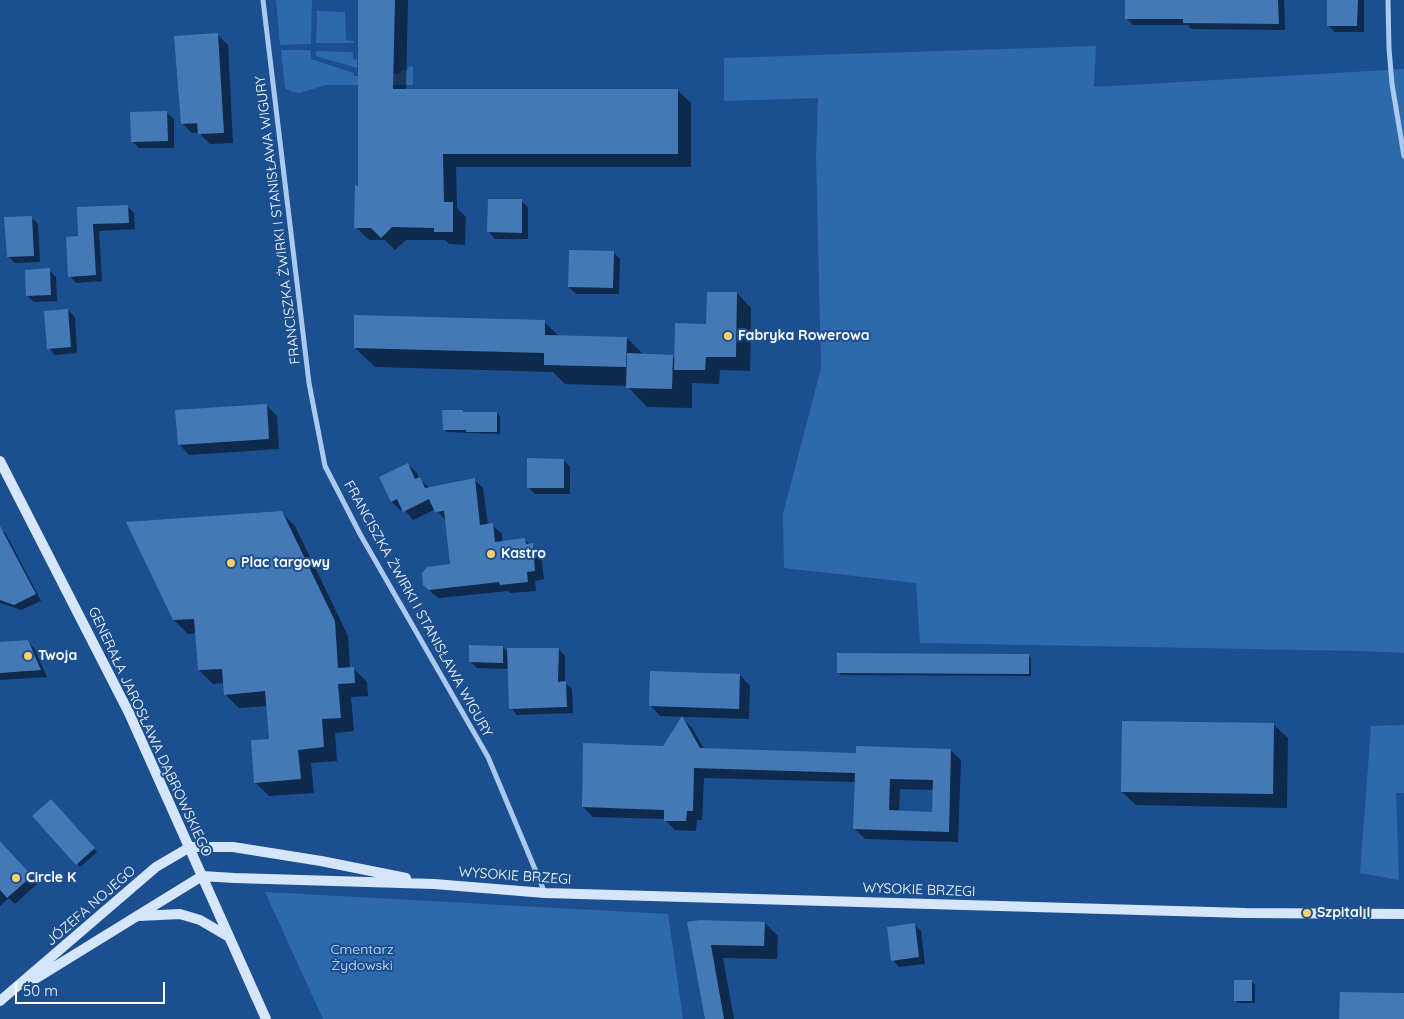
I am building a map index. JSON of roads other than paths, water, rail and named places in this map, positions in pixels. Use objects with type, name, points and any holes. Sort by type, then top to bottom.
[{"type":"street","name":"FRANCISZKA ŻWIRKI I STANISŁAWA WIGURY","points":[[263,0],[309,383],[325,466],[360,534],[488,757],[545,892]]},
{"type":"street","points":[[1388,0],[1390,57],[1404,156]]},
{"type":"street","name":"GENERAŁA JAROSŁAWA DĄBROWSKIEGO","points":[[0,461],[129,713],[266,1019]]},
{"type":"street","name":"WYSOKIE BRZEGI","points":[[190,847],[220,846],[262,852],[321,861],[434,884]]},
{"type":"street","name":"JÓZEFA NOJEGO","points":[[14,991],[156,868],[190,847]]},
{"type":"street","name":"WYSOKIE BRZEGI","points":[[202,876],[434,884],[545,892],[1244,913],[1404,914]]},
{"type":"street","name":"JÓZEFA NOJEGO","points":[[0,1001],[202,876]]},
{"type":"street","points":[[136,916],[180,914],[200,920],[229,938]]},
{"type":"place","name":"Fabryka Rowerowa","points":[[728,336]]},
{"type":"place","name":"Kastro","points":[[491,554]]},
{"type":"place","name":"Plac targowy","points":[[231,563]]},
{"type":"place","name":"Twoja","points":[[28,656]]},
{"type":"place","name":"Circle K","points":[[16,878]]},
{"type":"place","name":"Szpital I","points":[[1307,913]]},
{"type":"park label","name":"Cmentarz Żydowski","points":[[362,958]]}]
